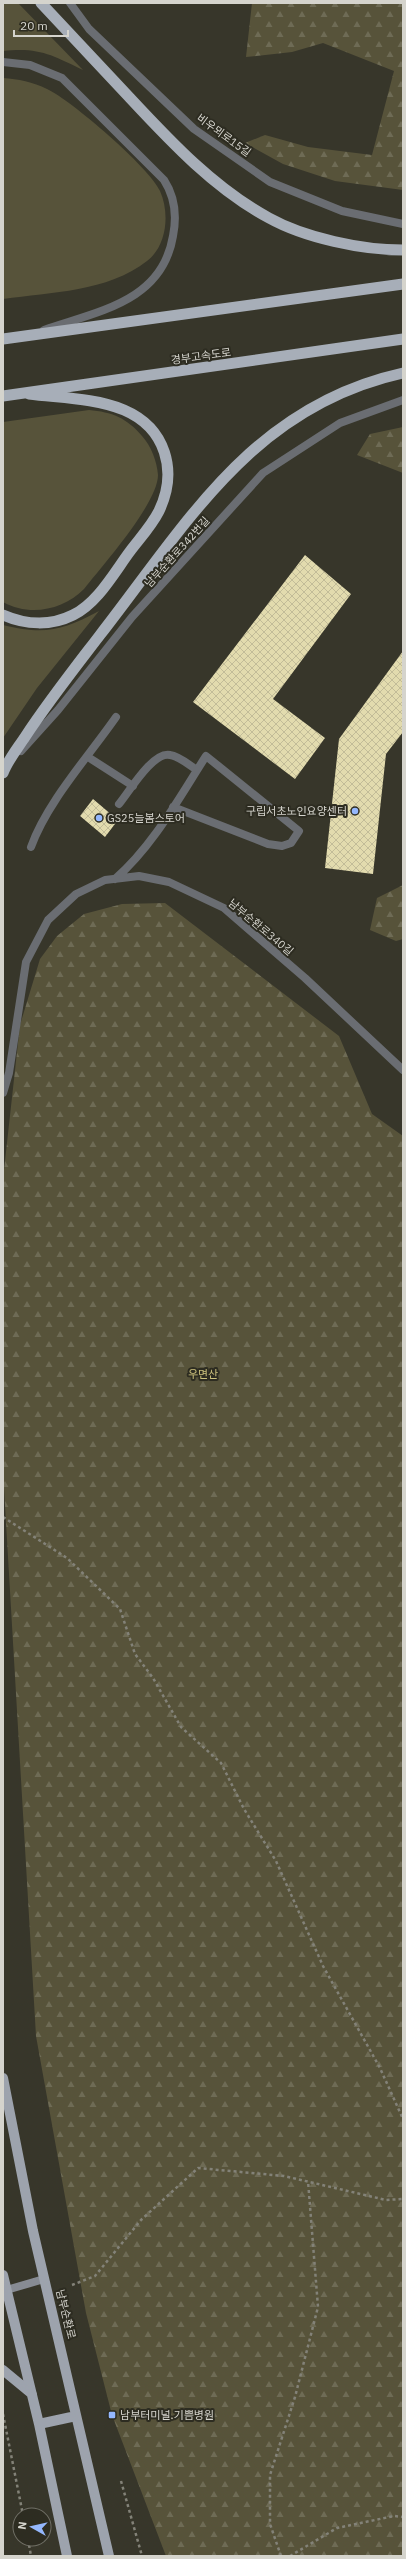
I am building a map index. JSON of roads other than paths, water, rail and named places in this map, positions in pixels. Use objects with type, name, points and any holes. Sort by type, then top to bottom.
[{"type":"highway","points":[[41,3],[167,137],[237,198],[269,218],[305,233],[365,246],[403,250]]},
{"type":"highway","points":[[3,339],[403,284]]},
{"type":"highway","name":"경부고속도로","points":[[3,396],[29,394],[403,339]]},
{"type":"highway","points":[[4,770],[46,706],[209,494],[257,445],[283,425],[343,390],[370,380],[403,373]]},
{"type":"highway","points":[[3,615],[25,622],[44,623],[62,619],[83,609],[153,521],[163,502],[168,481],[168,460],[161,441],[149,426],[132,414],[100,403],[29,394]]},
{"type":"main road","name":"남부순환로","points":[[3,2078],[14,2143],[44,2279],[109,2556]]},
{"type":"main road","points":[[3,2275],[5,2291],[39,2424],[67,2556]]},
{"type":"main road","points":[[5,2291],[44,2279]]},
{"type":"main road","points":[[3,2370],[32,2394]]},
{"type":"main road","points":[[39,2424],[76,2416]]},
{"type":"street","name":"비우뫼로15길","points":[[70,3],[89,29],[194,129],[270,182],[342,211],[403,224]]},
{"type":"street","points":[[3,62],[41,68],[62,78],[71,86],[164,180],[172,197],[175,218],[171,247],[164,264],[141,292],[116,305],[22,337]]},
{"type":"street","name":"남부순환로342번길","points":[[4,770],[58,710],[132,617],[263,473],[340,423],[403,400]]},
{"type":"street","points":[[31,846],[37,831],[49,810],[116,717]]},
{"type":"street","points":[[119,804],[154,759],[164,754],[171,754],[197,770]]},
{"type":"street","points":[[115,879],[140,852],[173,808],[206,756],[299,830],[296,838],[291,843],[282,846],[268,844],[173,808]]},
{"type":"street","points":[[88,757],[133,786]]},
{"type":"street","name":"남부순환로340길","points":[[3,1093],[9,1073],[26,962],[48,920],[76,894],[105,880],[139,876],[169,882],[224,908],[305,978],[403,1070]]},
{"type":"place","name":"구립서초노인요양센터","points":[[355,811]]},
{"type":"place","name":"GS25늘봄스토어","points":[[99,818]]},
{"type":"place","name":"남부터미널.기쁨병원","points":[[112,2415]]},
{"type":"park label","name":"우면산","points":[[203,1374]]}]
